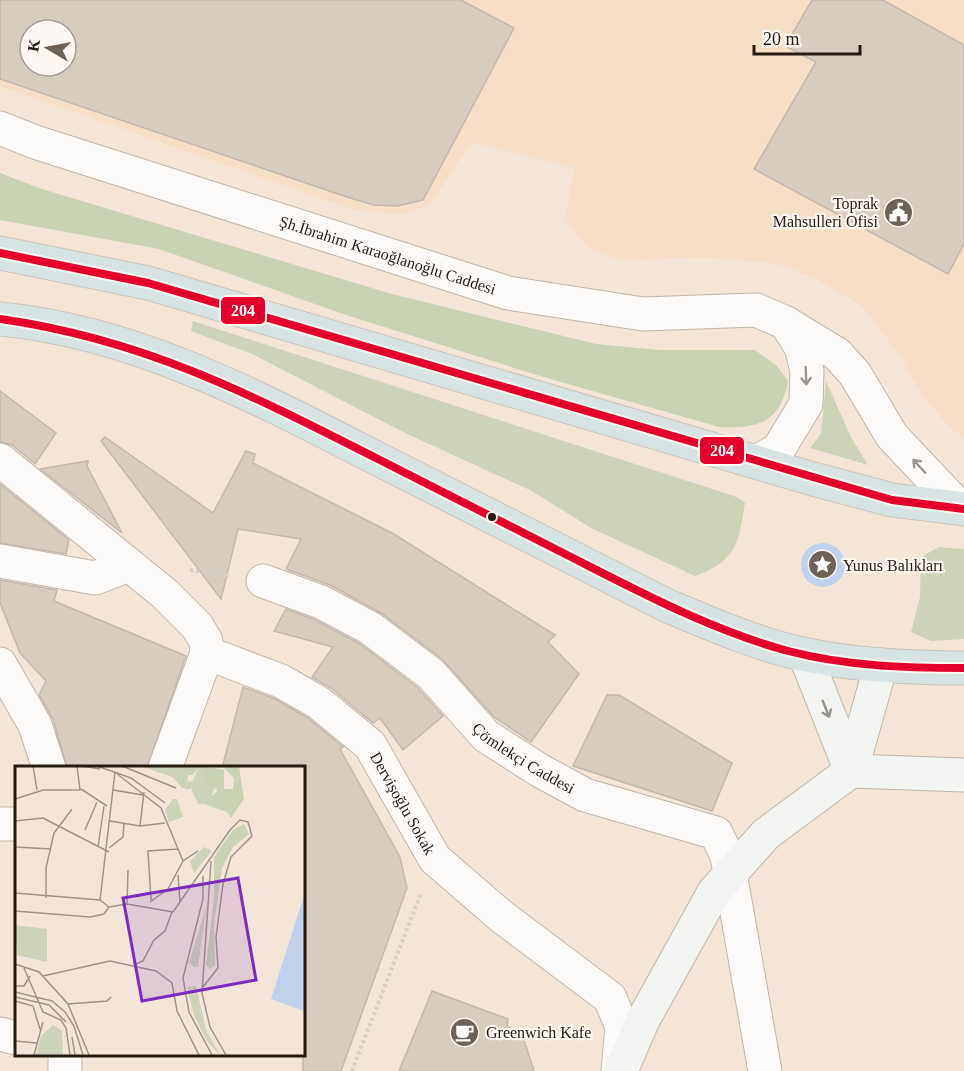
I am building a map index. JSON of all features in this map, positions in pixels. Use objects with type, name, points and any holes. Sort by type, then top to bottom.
[{"type":"highway","points":[[0,253],[148,283],[892,500],[962,509]]},
{"type":"highway","points":[[0,319],[45,323],[142,350],[234,386],[668,606],[736,634],[805,655],[889,666],[964,668]]},
{"type":"street","name":"Şh.İbrahim Karaoğlanoğlu Caddesi","points":[[0,128],[35,142],[508,293],[643,314],[756,310],[786,323],[837,354],[855,374],[892,436],[962,509]]},
{"type":"street","points":[[745,459],[778,450],[806,404],[807,371],[801,347],[786,323]]},
{"type":"street","points":[[0,460],[129,565],[197,626],[206,641],[207,653],[166,766]]},
{"type":"street","points":[[0,561],[95,578],[129,565]]},
{"type":"street","name":"Çömlekçi Caddesi","points":[[263,581],[321,602],[370,628],[431,674],[486,736],[539,770],[585,795],[716,832],[727,856],[731,874],[765,1071]]},
{"type":"street","name":"Dervişoğlu Sokak","points":[[207,653],[280,681],[319,703],[370,745],[435,859]]},
{"type":"street","points":[[805,655],[851,771]]},
{"type":"street","points":[[0,664],[35,725],[49,766]]},
{"type":"street","points":[[620,1071],[644,1020],[714,892],[766,834],[851,771],[889,666]]},
{"type":"street","points":[[851,771],[964,776]]},
{"type":"street","points":[[435,859],[501,916],[610,998],[622,1027],[620,1071]]},
{"type":"street","points":[[0,1034],[15,1038]]},
{"type":"path","points":[[182,569],[263,581]]},
{"type":"path","name":"Dervişoğlu Sokak","points":[[352,1071],[435,859]]},
{"type":"shaded area","points":[[0,0],[964,0],[964,439],[924,398],[900,356],[863,307],[815,278],[777,264],[704,257],[622,261],[588,248],[564,219],[575,168],[471,142],[430,205],[403,215],[354,210],[0,86]]},
{"type":"green space","points":[[0,173],[42,189],[392,294],[596,344],[659,350],[755,350],[776,365],[788,381],[784,395],[773,415],[745,427],[719,427],[540,376],[346,315],[159,249],[0,220]]},
{"type":"green space","points":[[193,321],[734,496],[745,502],[738,539],[728,557],[720,564],[695,576],[591,528],[530,490],[407,434],[252,354],[191,331]]},
{"type":"green space","points":[[826,381],[851,437],[868,465],[810,448],[821,434]]},
{"type":"green space","points":[[939,547],[964,549],[964,639],[931,641],[911,632],[920,597],[921,557]]},
{"type":"water","points":[[823,543],[839,549],[845,565],[839,581],[823,587],[807,581],[801,565],[807,549]]},
{"type":"building","points":[[0,0],[461,0],[514,28],[423,200],[397,206],[374,205],[0,79]]},
{"type":"building","points":[[812,0],[883,0],[964,45],[964,244],[948,274],[754,169],[816,62],[785,46]]},
{"type":"building","points":[[0,391],[56,433],[35,464],[12,445],[0,442]]},
{"type":"building","points":[[105,437],[213,513],[246,451],[255,454],[253,463],[392,533],[555,635],[548,642],[579,674],[531,742],[494,717],[442,659],[381,613],[330,585],[286,569],[301,539],[238,529],[221,599],[101,441]]},
{"type":"building","points":[[88,461],[87,466],[122,533],[40,469]]},
{"type":"building","points":[[0,484],[69,540],[66,554],[0,543]]},
{"type":"building","points":[[0,580],[57,590],[54,601],[186,656],[148,766],[66,766],[53,719],[39,695],[46,681],[20,653],[0,603]]},
{"type":"building","points":[[286,609],[313,619],[360,644],[418,688],[443,716],[403,750],[380,718],[373,723],[331,688],[312,677],[333,647],[274,631]]},
{"type":"building","points":[[243,687],[273,698],[308,718],[343,747],[340,749],[400,857],[407,888],[341,1071],[303,1071],[304,766],[223,766]]},
{"type":"building","points":[[607,695],[619,695],[732,763],[712,811],[573,766]]},
{"type":"building","name":"Greenwich Kafe","points":[[432,991],[508,1019],[507,1026],[523,1037],[534,1071],[399,1071]]},
{"type":"transit line","name":"204","points":[[0,253],[148,283],[892,500],[964,509]]},
{"type":"transit line","name":"204","points":[[0,319],[101,340],[148,355],[238,390],[649,596],[731,632],[788,651],[832,660],[898,667],[964,668]]},
{"type":"place","name":"Toprak Mahsulleri Ofisi","points":[[899,212]]},
{"type":"place","name":"Yunus Balıkları","points":[[822,565]]},
{"type":"place","name":"Greenwich Kafe","points":[[465,1032]]}]
